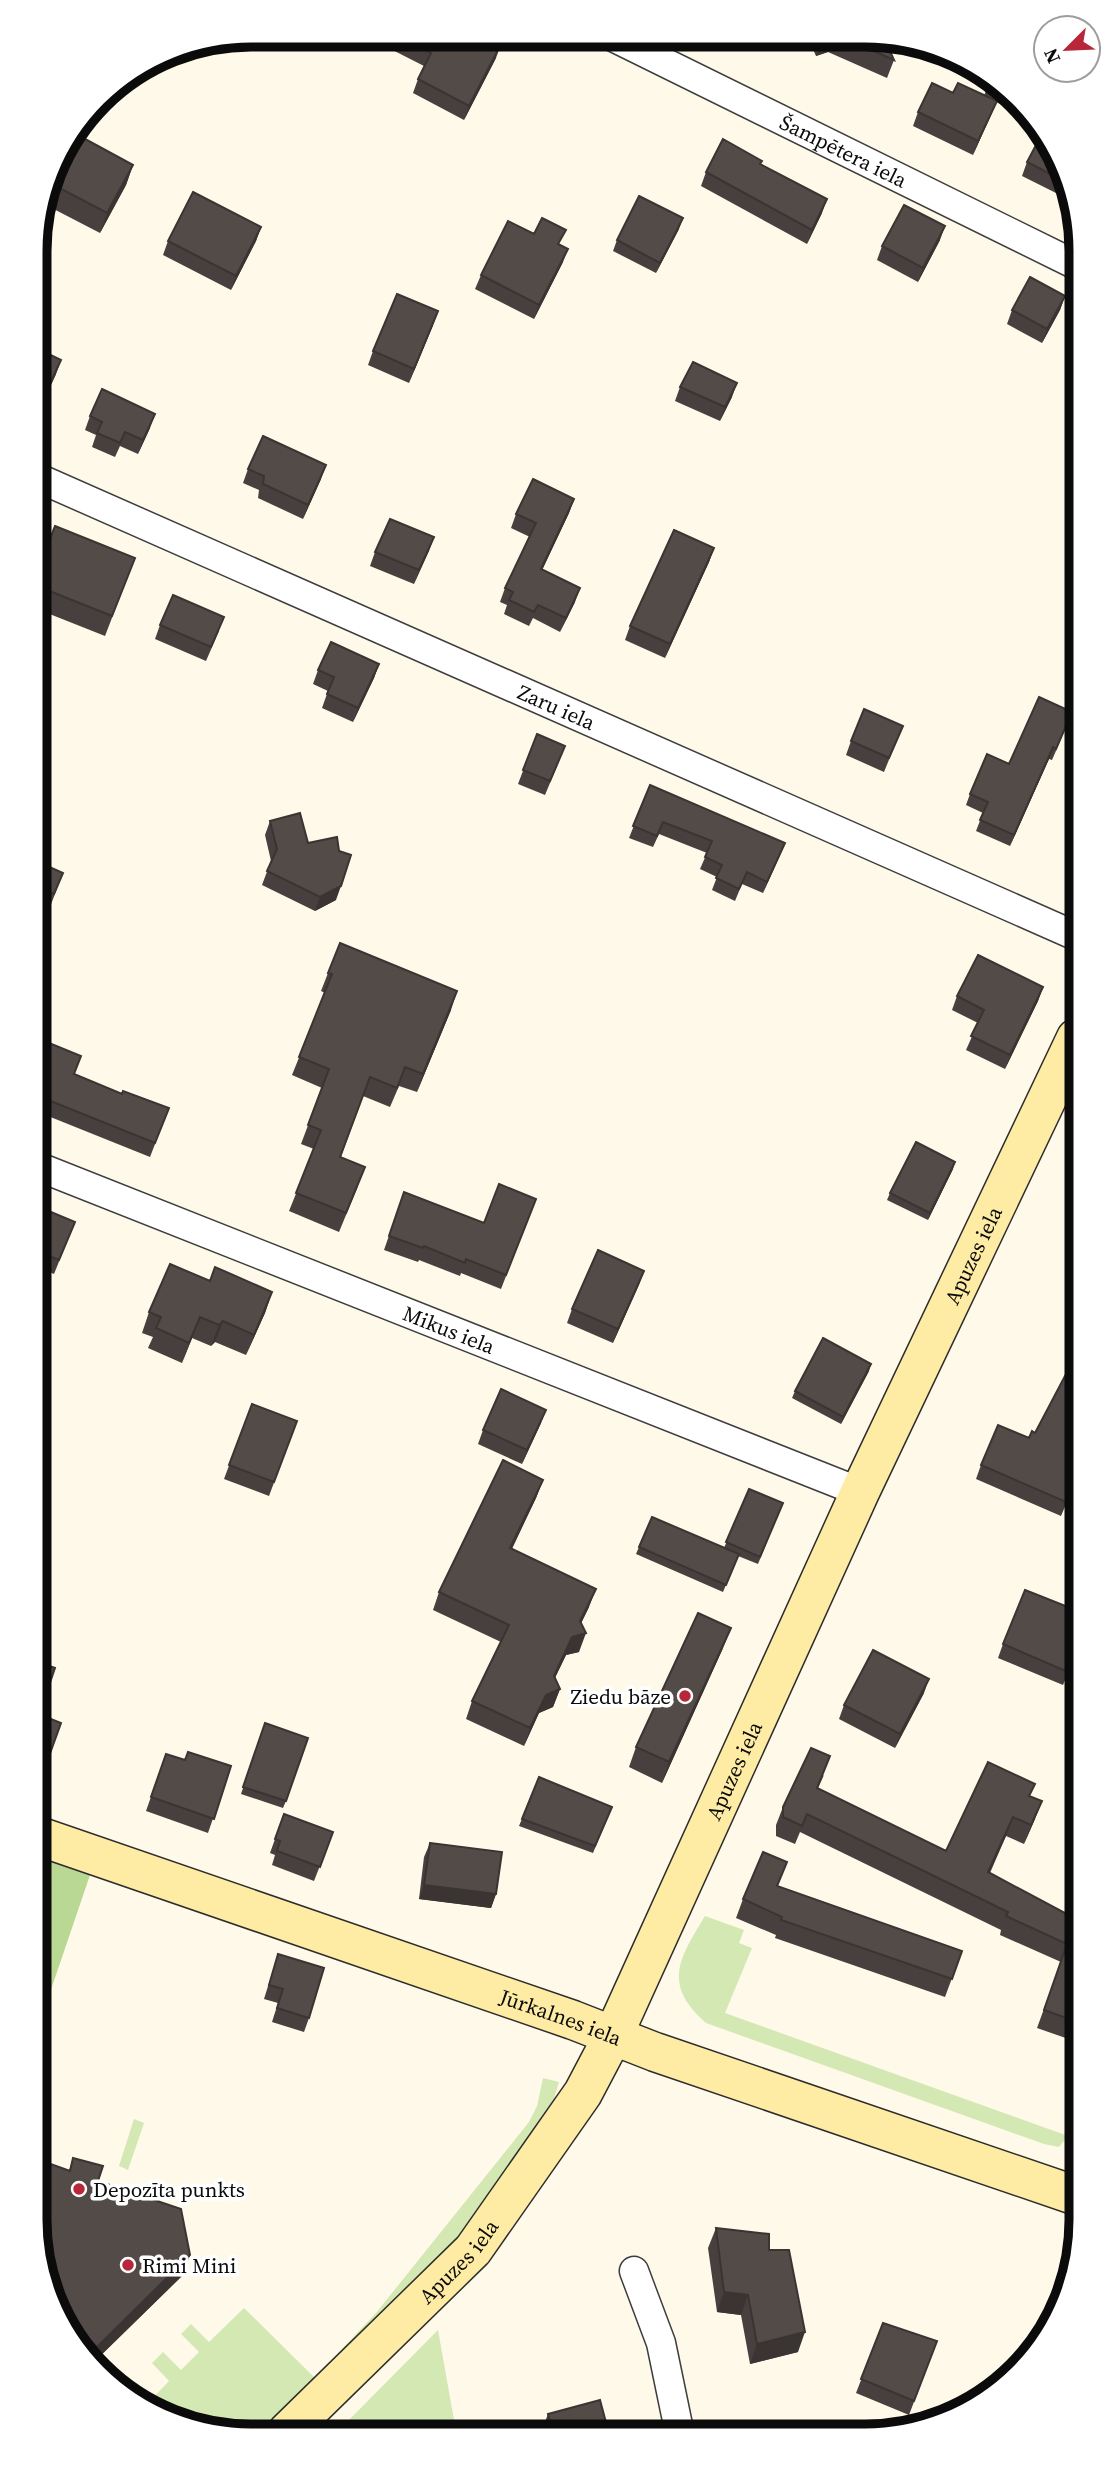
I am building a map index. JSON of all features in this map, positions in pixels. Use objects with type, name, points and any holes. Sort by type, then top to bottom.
[{"type":"street","name":"Šampētera iela","points":[[634,47],[1069,262]]},
{"type":"street","name":"Zaru iela","points":[[48,482],[1069,933]]},
{"type":"street","name":"Apuzes iela","points":[[295,2424],[473,2250],[583,2093],[613,2036],[860,1492],[1069,1054]]},
{"type":"street","name":"Mikus iela","points":[[48,1170],[860,1492]]},
{"type":"street","name":"Jūrkalnes iela","points":[[47,1839],[1068,2193]]},
{"type":"street","points":[[634,2271],[661,2343],[679,2424]]},
{"type":"green space","points":[[47,1860],[90,1875],[47,2001]]},
{"type":"green space","points":[[705,1916],[744,1930],[739,1943],[752,1948],[725,2013],[1068,2136],[1059,2147],[1044,2144],[706,2023],[692,2009],[679,1983],[682,1958]]},
{"type":"green space","points":[[543,2078],[559,2082],[550,2112],[442,2263],[329,2379],[321,2371],[376,2313],[529,2122],[537,2106]]},
{"type":"green space","points":[[134,2119],[144,2123],[128,2170],[119,2166]]},
{"type":"green space","points":[[244,2308],[321,2384],[282,2424],[212,2420],[186,2413],[153,2398],[169,2381],[152,2363],[163,2352],[181,2370],[199,2352],[181,2334],[191,2324],[209,2342]]},
{"type":"green space","points":[[438,2330],[455,2424],[345,2424]]},
{"type":"building","points":[[864,47],[889,49],[894,60]]},
{"type":"building","points":[[421,48],[499,48],[469,106],[418,79],[431,53]]},
{"type":"building","points":[[932,83],[953,93],[958,83],[997,101],[978,141],[918,112]]},
{"type":"building","points":[[82,138],[133,165],[107,213],[58,187]]},
{"type":"building","points":[[723,139],[762,161],[760,164],[827,199],[812,230],[706,172]]},
{"type":"building","points":[[1037,143],[1054,176],[1027,162]]},
{"type":"building","points":[[193,192],[261,227],[236,276],[168,241]]},
{"type":"building","points":[[639,196],[683,218],[660,263],[617,240]]},
{"type":"building","points":[[904,205],[945,226],[923,268],[882,246]]},
{"type":"building","points":[[542,218],[566,230],[558,244],[568,249],[539,305],[481,275],[508,221],[534,234]]},
{"type":"building","points":[[1030,277],[1065,296],[1047,329],[1012,310]]},
{"type":"building","points":[[397,294],[438,311],[414,369],[373,351]]},
{"type":"building","points":[[48,354],[61,360],[48,388]]},
{"type":"building","points":[[693,362],[737,383],[725,407],[680,387]]},
{"type":"building","points":[[102,389],[155,414],[143,440],[125,432],[120,443],[97,433],[102,422],[90,416]]},
{"type":"building","points":[[263,436],[326,465],[308,505],[263,484],[264,476],[248,469]]},
{"type":"building","points":[[533,479],[574,499],[541,569],[580,588],[566,618],[538,605],[534,612],[509,600],[513,592],[505,588],[536,523],[516,514]]},
{"type":"building","points":[[390,519],[434,537],[419,570],[375,552]]},
{"type":"building","points":[[55,526],[135,558],[112,616],[48,590],[48,544]]},
{"type":"building","points":[[674,530],[714,548],[670,644],[630,626]]},
{"type":"building","points":[[173,595],[224,617],[211,647],[160,625]]},
{"type":"building","points":[[331,642],[379,664],[358,708],[327,694],[334,677],[318,670]]},
{"type":"building","points":[[1039,697],[1069,711],[1069,719],[1056,749],[1053,747],[1014,835],[980,820],[988,802],[970,794],[987,754],[1009,764]]},
{"type":"building","points":[[864,709],[903,726],[889,758],[851,741]]},
{"type":"building","points":[[537,734],[565,746],[550,781],[523,770]]},
{"type":"building","points":[[650,785],[785,843],[767,882],[747,872],[739,889],[716,878],[722,865],[705,857],[712,841],[663,822],[657,836],[633,826]]},
{"type":"building","points":[[300,813],[308,843],[337,837],[339,851],[351,855],[341,886],[320,897],[267,871],[277,849],[270,821]]},
{"type":"building","points":[[48,866],[63,873],[54,894],[48,891]]},
{"type":"building","points":[[340,943],[457,991],[423,1074],[405,1067],[397,1088],[370,1077],[340,1157],[365,1167],[346,1213],[296,1193],[321,1130],[308,1125],[329,1069],[299,1057],[332,974],[328,973]]},
{"type":"building","points":[[978,955],[1043,987],[1010,1055],[971,1036],[984,1010],[957,996]]},
{"type":"building","points":[[49,1043],[81,1056],[74,1074],[122,1094],[123,1091],[169,1108],[155,1143],[48,1100]]},
{"type":"building","points":[[916,1142],[955,1162],[930,1213],[890,1193]]},
{"type":"building","points":[[499,1184],[536,1199],[506,1275],[466,1259],[465,1263],[424,1246],[423,1248],[389,1236],[404,1192],[484,1223]]},
{"type":"building","points":[[48,1211],[75,1222],[59,1260],[47,1255]]},
{"type":"building","points":[[598,1250],[644,1271],[618,1329],[572,1309]]},
{"type":"building","points":[[170,1264],[210,1281],[215,1267],[272,1292],[254,1335],[223,1321],[219,1325],[200,1317],[189,1343],[156,1328],[161,1317],[149,1312]]},
{"type":"building","points":[[823,1338],[871,1364],[843,1417],[795,1391]]},
{"type":"building","points":[[1066,1374],[1068,1375],[1068,1496],[1066,1502],[981,1465],[998,1425],[1029,1438],[1032,1431],[1035,1433]]},
{"type":"building","points":[[501,1389],[546,1410],[527,1450],[483,1430]]},
{"type":"building","points":[[252,1404],[297,1421],[274,1482],[229,1465]]},
{"type":"building","points":[[503,1460],[543,1480],[510,1548],[596,1589],[580,1621],[586,1633],[572,1637],[554,1676],[560,1689],[546,1695],[530,1728],[472,1701],[509,1625],[439,1592]]},
{"type":"building","points":[[749,1489],[783,1503],[760,1557],[726,1542]]},
{"type":"building","points":[[652,1517],[739,1554],[726,1585],[639,1547]]},
{"type":"building","points":[[1025,1590],[1068,1607],[1068,1672],[1003,1644]]},
{"type":"building","points":[[698,1613],[731,1628],[669,1762],[636,1747]]},
{"type":"building","points":[[873,1650],[929,1679],[900,1734],[844,1705]]},
{"type":"building","points":[[47,1665],[55,1668],[47,1691]]},
{"type":"building","points":[[47,1718],[61,1723],[47,1761]]},
{"type":"building","points":[[265,1723],[308,1738],[286,1801],[243,1787]]},
{"type":"building","points":[[811,1748],[830,1756],[817,1788],[946,1851],[988,1762],[1035,1784],[1029,1796],[1042,1801],[1031,1825],[1013,1817],[988,1872],[1068,1915],[1068,2019],[1044,2010],[1067,1944],[1006,1916],[1008,1912],[807,1814],[802,1826],[783,1817],[783,1807]]},
{"type":"building","points":[[188,1752],[231,1766],[214,1819],[151,1797],[166,1754],[185,1760]]},
{"type":"building","points":[[539,1777],[612,1807],[595,1846],[522,1819]]},
{"type":"building","points":[[284,1814],[333,1832],[320,1867],[277,1851],[280,1841],[275,1839]]},
{"type":"building","points":[[430,1843],[502,1852],[496,1894],[424,1885]]},
{"type":"building","points":[[763,1852],[787,1862],[777,1886],[962,1951],[952,1979],[781,1920],[782,1917],[743,1899]]},
{"type":"building","points":[[278,1954],[324,1968],[309,2018],[277,2008],[283,1989],[269,1985]]},
{"type":"building","points":[[73,2158],[103,2166],[98,2181],[181,2209],[190,2255],[97,2347],[82,2332],[63,2298],[49,2246],[47,2163],[70,2171]]},
{"type":"building","points":[[716,2228],[769,2234],[769,2250],[789,2250],[805,2332],[757,2344],[748,2295],[724,2292]]},
{"type":"building","points":[[883,2323],[937,2341],[914,2401],[861,2379]]},
{"type":"building","points":[[600,2400],[606,2424],[550,2424],[548,2414]]},
{"type":"place","name":"Ziedu bāze","points":[[685,1696]]},
{"type":"place","name":"Depozīta punkts","points":[[79,2189]]},
{"type":"place","name":"Rimi Mini","points":[[128,2265]]}]
